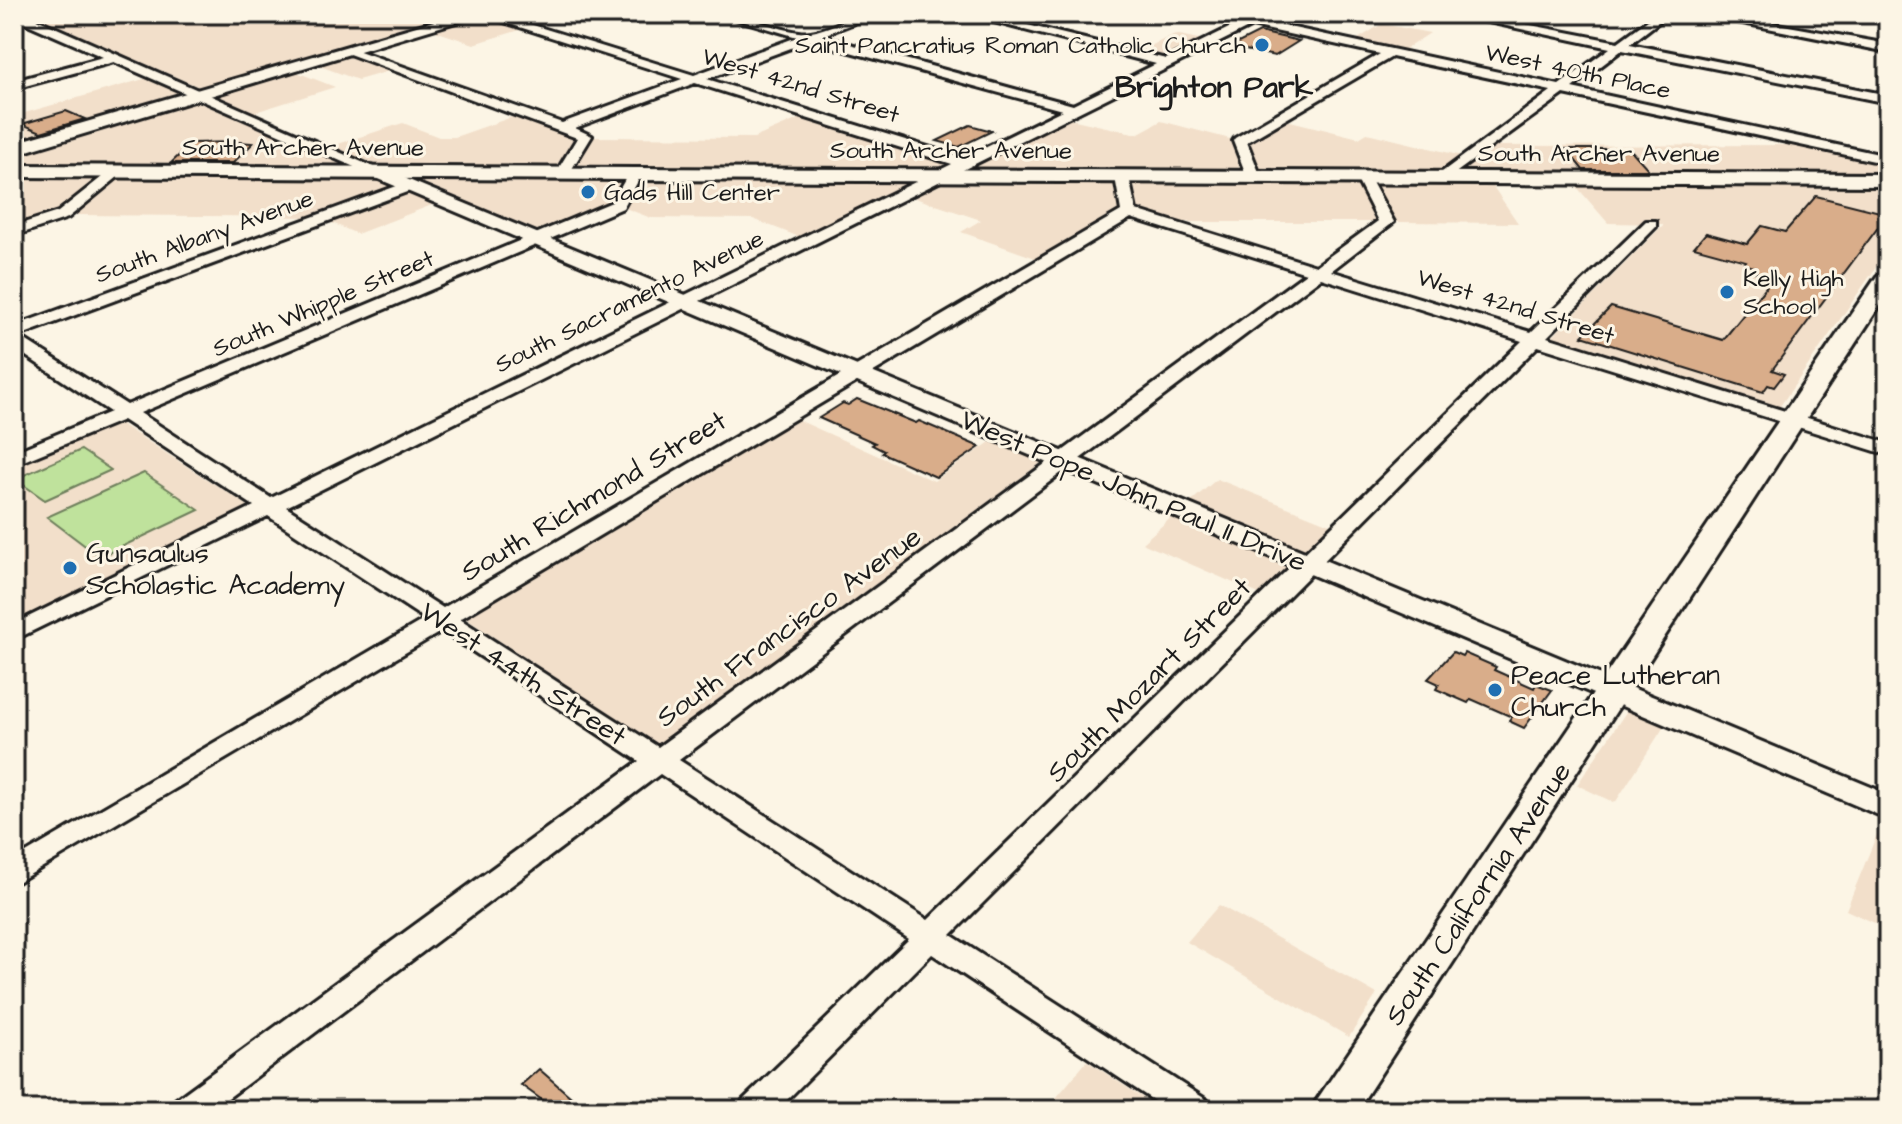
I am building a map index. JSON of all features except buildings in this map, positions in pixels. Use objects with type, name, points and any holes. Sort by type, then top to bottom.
[{"type":"main road","points":[[14,149],[475,14]]},
{"type":"main road","name":"South Archer Avenue","points":[[14,171],[1888,180]]},
{"type":"main road","name":"South California Avenue","points":[[1332,1110],[1888,276]]},
{"type":"street","points":[[15,14],[380,173]]},
{"type":"street","name":"West 42nd Street","points":[[485,14],[964,163]]},
{"type":"street","points":[[725,14],[1074,109]]},
{"type":"street","points":[[562,128],[871,14]]},
{"type":"street","points":[[969,14],[1168,63]]},
{"type":"street","name":"West 40th Place","points":[[1212,14],[1888,160]]},
{"type":"street","name":"South Sacramento Avenue","points":[[14,633],[1267,14]]},
{"type":"street","points":[[1457,14],[1888,99]]},
{"type":"street","points":[[1443,178],[1663,14]]},
{"type":"street","points":[[1703,14],[1888,48]]},
{"type":"street","points":[[14,30],[39,24]]},
{"type":"street","points":[[347,51],[585,136],[562,174]]},
{"type":"street","points":[[1254,177],[1240,141],[1390,53]]},
{"type":"street","points":[[14,85],[117,57]]},
{"type":"street","points":[[14,231],[63,215],[117,172]]},
{"type":"street","name":"West Pope John Paul II Drive","points":[[380,173],[1888,807]]},
{"type":"street","name":"South Whipple Street","points":[[14,459],[618,205],[635,174]]},
{"type":"street","points":[[1122,177],[1129,213]]},
{"type":"street","name":"South Francisco Avenue","points":[[187,1110],[1386,222],[1363,178]]},
{"type":"street","name":"South Albany Avenue","points":[[14,332],[410,186]]},
{"type":"street","name":"West 42nd Street","points":[[1129,213],[1888,449]]},
{"type":"street","name":"South Richmond Street","points":[[14,873],[1129,213]]},
{"type":"street","name":"South Mozart Street","points":[[755,1110],[1651,224]]},
{"type":"street","name":"West 44th Street","points":[[14,340],[1195,1110]]},
{"type":"shaded area","points":[[26,14],[460,14],[204,89]]},
{"type":"shaded area","points":[[480,16],[523,29],[474,44],[432,30]]},
{"type":"shaded area","points":[[1382,24],[1430,33],[1401,52],[1353,42]]},
{"type":"shaded area","points":[[1175,34],[1203,40],[1165,59],[1138,52]]},
{"type":"shaded area","points":[[348,55],[389,71],[358,80],[317,65]]},
{"type":"shaded area","points":[[294,71],[335,87],[252,113],[211,96]]},
{"type":"shaded area","points":[[151,77],[191,93],[14,145],[14,116]]},
{"type":"shaded area","points":[[196,101],[351,168],[14,165],[14,155]]},
{"type":"shaded area","points":[[515,116],[575,137],[556,168],[379,167],[332,146],[403,123],[439,137],[455,137]]},
{"type":"shaded area","points":[[803,117],[942,160],[945,166],[935,170],[574,168],[591,137],[754,138]]},
{"type":"shaded area","points":[[1066,118],[1137,134],[1161,121],[1230,139],[1241,171],[977,169],[973,165]]},
{"type":"shaded area","points":[[1286,120],[1359,138],[1367,133],[1462,156],[1440,172],[1261,172],[1248,141]]},
{"type":"shaded area","points":[[1805,145],[1888,163],[1888,174],[1462,172],[1494,146]]},
{"type":"shaded area","points":[[14,179],[98,180],[54,215],[14,228]]},
{"type":"shaded area","points":[[117,180],[379,181],[396,187],[318,217],[74,215]]},
{"type":"shaded area","points":[[411,181],[619,182],[612,203],[540,233]]},
{"type":"shaded area","points":[[638,182],[912,183],[802,238],[753,219],[651,218],[625,208]]},
{"type":"shaded area","points":[[934,184],[1116,185],[1121,213],[1041,260],[961,232],[981,220],[909,196]]},
{"type":"shaded area","points":[[1134,185],[1357,185],[1377,222],[1170,222],[1138,212]]},
{"type":"shaded area","points":[[1376,185],[1492,185],[1518,223],[1396,222]]},
{"type":"shaded area","name":"Kelly High School","points":[[1576,186],[1888,188],[1888,250],[1778,409],[1549,340],[1664,224],[1608,223]]},
{"type":"shaded area","points":[[409,191],[437,203],[357,234],[328,221]]},
{"type":"shaded area","points":[[796,419],[934,481],[993,440],[1044,461],[657,745],[465,618]]},
{"type":"shaded area","name":"Gunsaulus Scholastic Academy","points":[[119,423],[250,507],[14,622],[14,467]]},
{"type":"shaded area","points":[[1217,479],[1332,525],[1304,553],[1188,504]]},
{"type":"shaded area","points":[[1173,516],[1291,565],[1259,594],[1142,543]]},
{"type":"shaded area","points":[[1628,709],[1665,725],[1615,803],[1577,785]]},
{"type":"shaded area","points":[[1884,817],[1888,819],[1888,929],[1846,910]]},
{"type":"shaded area","points":[[1219,905],[1377,994],[1349,1037],[1187,942]]},
{"type":"shaded area","points":[[1087,1061],[1161,1110],[1046,1110]]},
{"type":"green space","points":[[81,450],[111,470],[45,500],[15,479]]},
{"type":"green space","points":[[144,473],[199,510],[100,557],[47,517]]},
{"type":"place","name":"Saint Pancratius Roman Catholic Church","points":[[1262,45]]},
{"type":"place","name":"Gads Hill Center","points":[[588,192]]},
{"type":"place","name":"Kelly High School","points":[[1727,292]]},
{"type":"place","name":"Gunsaulus Scholastic Academy","points":[[70,568]]},
{"type":"place","name":"Peace Lutheran Church","points":[[1495,690]]},
{"type":"district","name":"Brighton Park","points":[[1214,87]]}]
